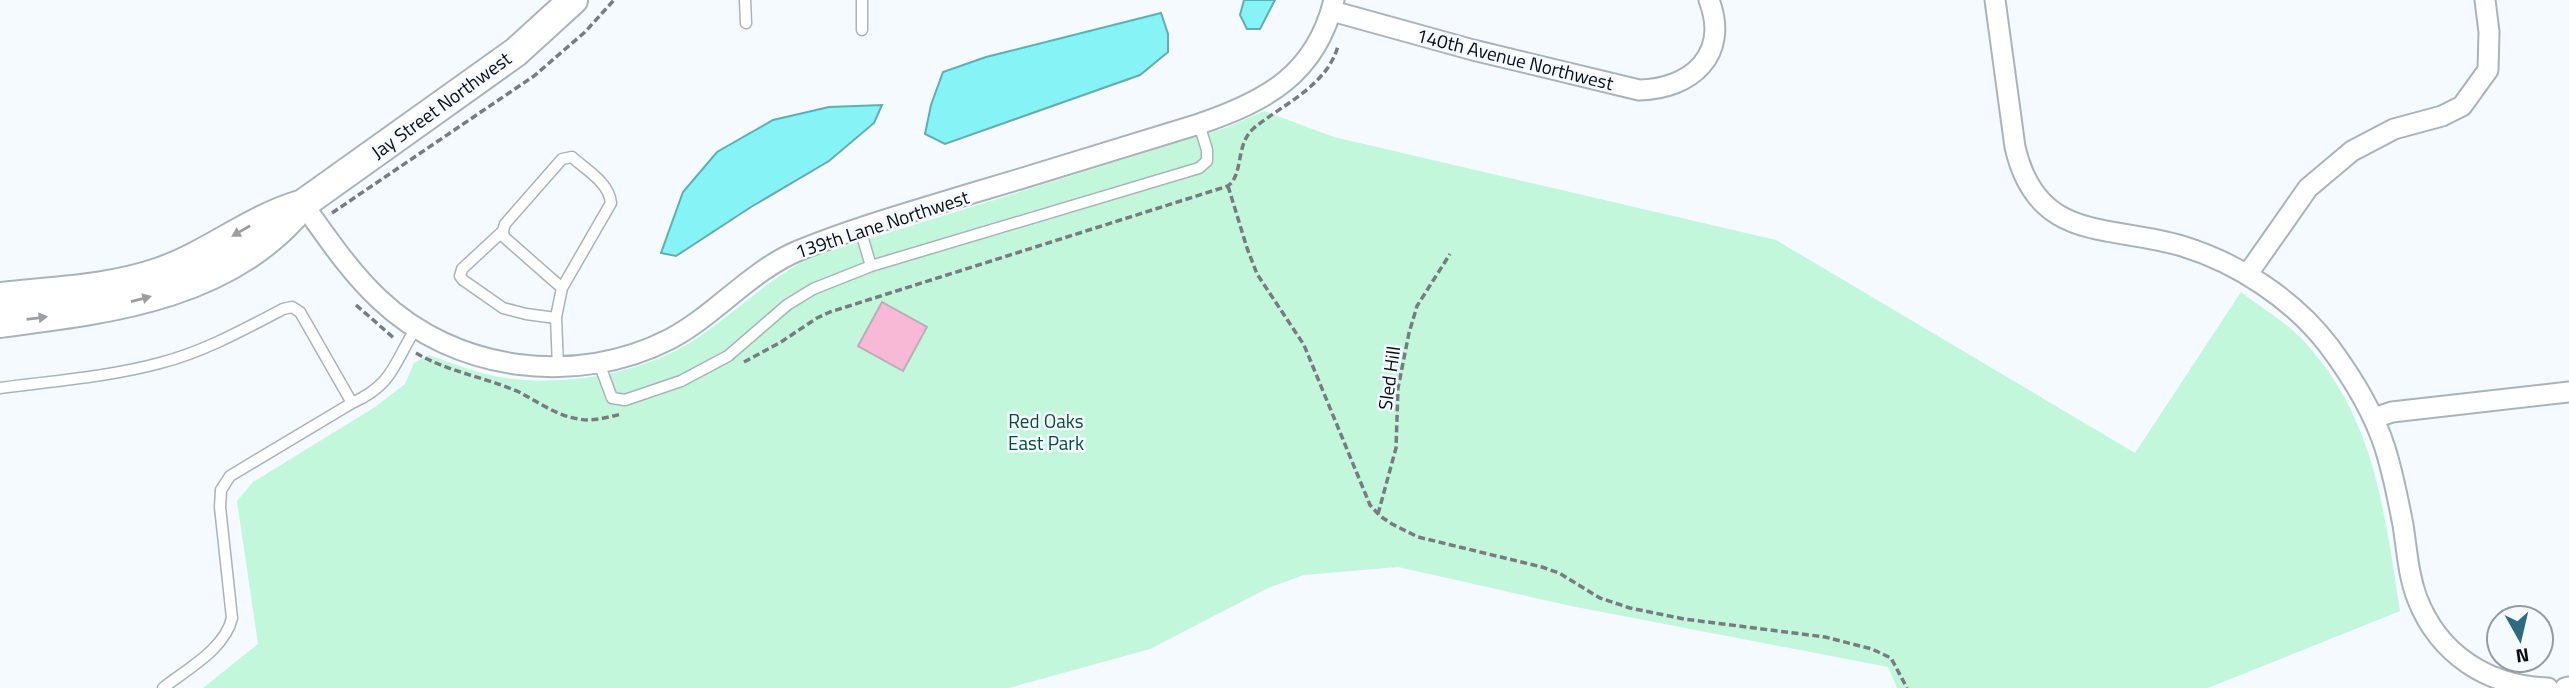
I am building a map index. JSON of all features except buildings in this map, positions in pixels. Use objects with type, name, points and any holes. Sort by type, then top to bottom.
[{"type":"street","name":"Jay Street Northwest","points":[[0,323],[110,307],[209,277],[257,249],[289,222],[303,204],[516,52],[573,0]]},
{"type":"street","name":"140th Avenue Northwest","points":[[1333,6],[1473,50],[1639,90],[1658,89],[1685,80],[1704,62],[1716,32],[1714,13],[1709,0]]},
{"type":"street","points":[[1995,0],[2015,146],[2020,170],[2034,195],[2065,220],[2087,228],[2183,246],[2247,275],[2290,306],[2318,332],[2342,363],[2374,418],[2392,474],[2403,526],[2407,564],[2417,598],[2429,624],[2459,658],[2479,671],[2504,683],[2548,688]]},
{"type":"street","points":[[2247,275],[2308,188],[2352,151],[2394,129],[2442,116],[2462,106],[2488,70],[2489,32],[2485,0]]},
{"type":"street","name":"139th Lane Northwest","points":[[303,204],[379,299],[442,344],[510,364],[558,367],[598,363],[668,340],[712,313],[773,262],[819,242],[1199,124],[1261,100],[1280,86],[1312,52],[1333,6]]},
{"type":"street","name":"Jay Street Northwest","points":[[0,297],[104,287],[159,272],[194,257],[276,212],[303,204]]},
{"type":"street","points":[[2374,418],[2392,412],[2569,392]]},
{"type":"lane","points":[[745,0],[746,23]]},
{"type":"lane","points":[[862,0],[862,30]]},
{"type":"lane","points":[[598,363],[612,398],[625,400],[681,381],[728,356],[787,305],[813,289],[871,266],[1199,168],[1207,161],[1207,150],[1199,124]]},
{"type":"lane","points":[[556,318],[503,308],[463,280],[460,275],[462,269],[503,231],[505,224],[562,159],[572,157],[604,184],[610,193],[611,202],[562,288],[556,318],[558,367]]},
{"type":"lane","points":[[860,229],[871,266]]},
{"type":"lane","points":[[503,231],[505,237],[562,288]]},
{"type":"lane","points":[[0,388],[117,373],[161,363],[209,346],[292,307],[300,312],[352,402]]},
{"type":"lane","points":[[163,688],[216,646],[229,631],[232,618],[222,531],[221,490],[230,476],[352,402],[372,394],[386,381],[416,328]]},
{"type":"path","points":[[334,212],[534,76],[578,39],[614,0]]},
{"type":"path","points":[[1228,187],[1257,274],[1295,327],[1363,491],[1378,514],[1403,531],[1418,537],[1559,573],[1600,597],[1630,608],[1684,619],[1825,636],[1872,649],[1891,658],[1907,688]]},
{"type":"path","name":"Sled Hill","points":[[1378,514],[1396,448],[1398,388],[1409,334],[1417,306],[1450,254]]},
{"type":"path","points":[[739,364],[794,335],[817,318],[884,296]]},
{"type":"path","points":[[419,355],[518,392],[577,419],[590,420],[625,413]]},
{"type":"green space","name":"Red Oaks East Park","points":[[1264,111],[1334,137],[1776,240],[2135,453],[2241,292],[2301,338],[2326,368],[2345,399],[2361,432],[2372,466],[2388,537],[2400,611],[2208,688],[1897,688],[1888,667],[1571,606],[1398,567],[1304,575],[1268,588],[1150,649],[1009,688],[203,688],[258,644],[237,501],[253,482],[375,407],[405,384],[414,363],[429,355],[482,373],[525,380],[579,379],[632,368],[658,359],[703,334],[782,275],[811,257],[1228,127]]},
{"type":"water","points":[[1244,0],[1275,0],[1260,29],[1247,29],[1240,15]]},
{"type":"water","points":[[1161,13],[1168,34],[1168,52],[1140,75],[945,144],[925,134],[931,105],[943,72],[986,57]]},
{"type":"water","points":[[882,105],[874,123],[829,161],[676,256],[661,253],[683,192],[717,152],[773,120],[829,107]]}]
